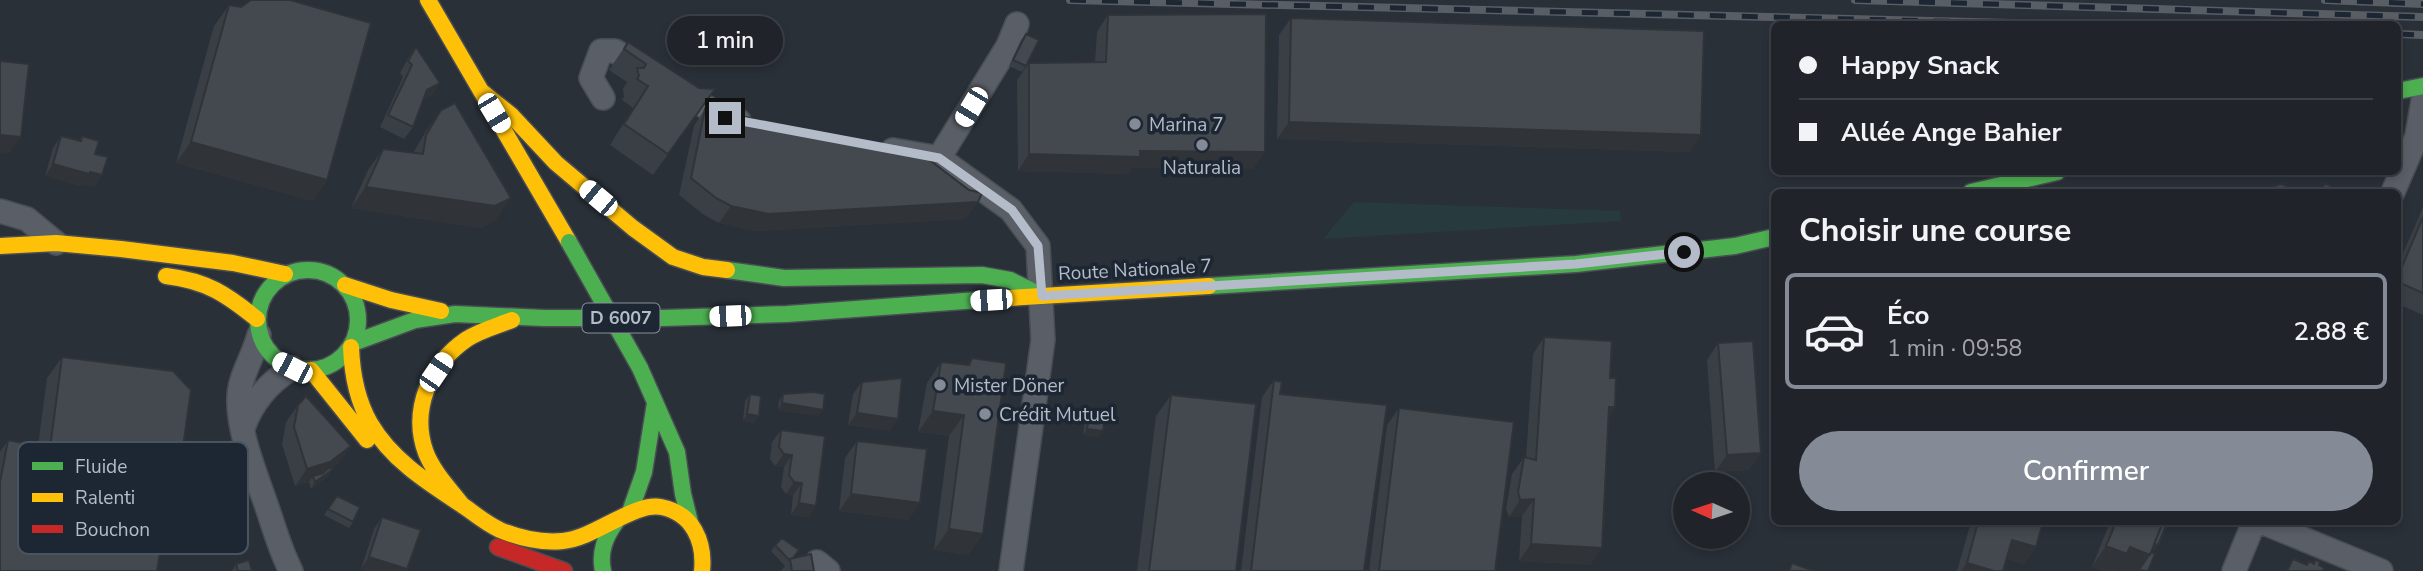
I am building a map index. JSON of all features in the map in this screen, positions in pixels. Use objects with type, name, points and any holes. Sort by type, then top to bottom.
[{"type":"main road","points":[[428,0],[569,242],[655,398],[677,452],[682,494],[690,522],[699,536],[704,552],[703,570]]},
{"type":"main road","points":[[2401,90],[2423,86]]},
{"type":"main road","points":[[481,91],[511,115],[556,163],[633,228],[673,257],[703,267],[785,278],[982,275],[1010,280],[1042,296]]},
{"type":"main road","points":[[1984,189],[2044,175]]},
{"type":"main road","name":"Route Nationale 7","points":[[345,285],[391,300],[455,314],[663,318],[788,314],[1576,264],[1696,251],[1771,238]]},
{"type":"main road","points":[[0,248],[192,258],[285,274]]},
{"type":"main road","points":[[301,269],[318,270],[345,285],[354,298],[358,328],[352,345],[340,359],[326,367],[301,369],[278,361],[266,349],[258,327],[259,305],[265,293],[285,274],[301,269]]},
{"type":"main road","points":[[153,274],[206,282],[222,291],[258,327]]},
{"type":"main road","name":"Route Nationale 7","points":[[352,345],[415,320],[455,314]]},
{"type":"main road","points":[[463,506],[439,476],[426,453],[419,425],[427,384],[445,359],[463,344],[480,332],[521,317]]},
{"type":"main road","points":[[352,345],[355,388],[371,424],[395,456],[428,483],[500,530],[538,540],[564,541],[587,535],[645,507],[661,507],[677,512],[690,522]]},
{"type":"main road","points":[[301,369],[405,481],[432,504]]},
{"type":"main road","points":[[630,512],[639,493],[649,457],[655,398]]},
{"type":"main road","points":[[603,571],[602,550],[607,535],[616,522]]},
{"type":"main road","points":[[471,531],[502,549],[564,571]]},
{"type":"street","points":[[939,158],[1008,46],[1017,24]]},
{"type":"street","points":[[603,98],[591,78],[601,51],[615,51],[725,118],[766,126]]},
{"type":"street","points":[[2401,173],[2417,136],[2423,101]]},
{"type":"street","points":[[873,146],[939,158],[1012,210],[1038,246],[1043,340],[1011,571]]},
{"type":"street","points":[[0,211],[27,219],[53,251]]},
{"type":"street","points":[[247,442],[239,395],[243,376],[255,353],[258,327]]},
{"type":"street","points":[[243,428],[248,411],[265,388],[275,378],[301,369]]},
{"type":"street","points":[[248,445],[290,571]]},
{"type":"street","points":[[2234,571],[2254,525]]},
{"type":"street","points":[[2272,525],[2381,571]]},
{"type":"green space","points":[[1354,202],[1620,211],[1621,221],[1323,239]]},
{"type":"building","points":[[251,0],[290,0],[371,23],[327,180],[191,142],[229,5],[241,7]]},
{"type":"building","name":"Marina 7","points":[[1266,14],[1265,152],[1140,151],[1140,157],[1029,154],[1029,63],[1106,62],[1108,15]]},
{"type":"building","points":[[1291,18],[1704,31],[1701,135],[1289,122]]},
{"type":"building","points":[[1026,34],[1039,40],[1026,66],[1013,60]]},
{"type":"building","points":[[628,42],[699,88],[715,89],[668,154],[624,124],[648,86],[637,79],[637,68],[644,68],[646,64],[624,49]]},
{"type":"building","points":[[416,47],[440,83],[427,90],[413,127],[388,115],[412,65],[408,61]]},
{"type":"building","points":[[0,61],[29,64],[21,137],[0,135]]},
{"type":"building","points":[[455,103],[511,198],[495,206],[366,187],[383,149],[423,154],[426,135],[441,110]]},
{"type":"building","points":[[705,109],[919,152],[969,190],[982,193],[978,202],[768,214],[731,206],[691,178]]},
{"type":"building","points":[[61,136],[81,141],[82,136],[99,141],[95,154],[108,157],[102,175],[53,164]]},
{"type":"building","points":[[2281,184],[2294,189],[2267,189]]},
{"type":"building","points":[[2326,184],[2338,189],[2319,189]]},
{"type":"building","points":[[2423,217],[2423,293],[2401,283],[2401,269]]},
{"type":"building","points":[[1544,337],[1612,341],[1610,378],[1616,378],[1615,407],[1609,407],[1602,548],[1531,544],[1534,499],[1520,500],[1518,492],[1524,457],[1536,460]]},
{"type":"building","points":[[1753,341],[1761,453],[1727,455],[1718,343]]},
{"type":"building","points":[[62,357],[173,371],[191,390],[184,442],[51,442]]},
{"type":"building","points":[[972,358],[1006,363],[983,534],[949,529],[964,415],[933,411],[941,362],[969,365]]},
{"type":"building","points":[[902,378],[898,419],[857,413],[862,382]]},
{"type":"building","points":[[1274,380],[1282,382],[1280,394],[1387,405],[1364,570],[1371,571],[1251,571]]},
{"type":"building","points":[[750,394],[761,396],[759,416],[747,414]]},
{"type":"building","points":[[783,394],[825,394],[823,410],[782,403]]},
{"type":"building","points":[[1171,395],[1256,404],[1236,571],[1149,571]]},
{"type":"building","points":[[306,396],[351,446],[330,462],[307,469],[294,427],[298,405]]},
{"type":"building","points":[[1399,408],[1514,422],[1495,571],[1379,571]]},
{"type":"building","points":[[1089,414],[1105,416],[1103,431],[1087,429]]},
{"type":"building","points":[[781,430],[825,436],[816,506],[799,503],[802,483],[794,482],[789,475],[792,455],[784,454],[779,447]]},
{"type":"building","points":[[8,440],[18,442],[18,554],[160,554],[157,571],[0,571],[0,482]]},
{"type":"building","points":[[857,441],[927,449],[920,503],[851,494]]},
{"type":"building","points":[[330,467],[332,470],[315,482],[313,476]]},
{"type":"building","points":[[337,496],[360,507],[353,522],[328,509]]},
{"type":"building","points":[[382,517],[421,530],[407,569],[369,557]]},
{"type":"building","points":[[1977,525],[2042,525],[2036,547],[2012,540],[2003,571],[1967,563]]},
{"type":"building","points":[[2115,525],[2162,525],[2150,555],[2130,547],[2127,554],[2106,546]]},
{"type":"building","points":[[2162,525],[2169,525],[2158,545],[2154,544]]},
{"type":"building","points":[[782,538],[799,550],[790,561],[775,545]]},
{"type":"building","points":[[2151,552],[2155,554],[2148,571],[2139,570]]},
{"type":"building","points":[[811,554],[814,571],[792,571],[790,559]]},
{"type":"building","points":[[2293,559],[2307,565],[2309,561],[2314,564],[2315,560],[2324,568],[2322,571],[2287,571]]},
{"type":"building","points":[[249,560],[252,571],[238,571],[236,564]]},
{"type":"building","points":[[1792,563],[1814,571],[1789,571]]},
{"type":"railway","points":[[1070,0],[1935,21]]},
{"type":"railway","points":[[1855,0],[2423,17]]},
{"type":"railway","points":[[2325,0],[2423,4]]},
{"type":"railway","points":[[2401,34],[2423,35]]},
{"type":"traffic: fast","points":[[2401,90],[2423,86]]},
{"type":"traffic: fast","points":[[1984,189],[2044,175]]},
{"type":"traffic: fast","points":[[1209,286],[1576,264],[1735,246],[1771,238]]},
{"type":"traffic: fast","points":[[569,242],[640,368]]},
{"type":"traffic: fast","points":[[308,270],[327,273],[344,284],[355,301],[358,320],[355,339],[344,356],[327,367],[308,370],[289,367],[272,356],[261,339],[258,320],[261,301],[272,284],[289,273],[308,270]]},
{"type":"traffic: fast","points":[[727,270],[784,278],[982,275],[1010,280],[1042,296]]},
{"type":"traffic: fast","points":[[353,343],[415,320],[455,314],[544,318],[663,318],[787,314],[992,299]]},
{"type":"traffic: fast","points":[[640,368],[677,452],[690,522]]},
{"type":"traffic: fast","points":[[630,512],[644,472],[655,403]]},
{"type":"traffic: fast","points":[[603,571],[604,545],[616,522]]},
{"type":"traffic: slow","points":[[428,0],[569,242]]},
{"type":"traffic: slow","points":[[481,91],[511,115],[556,163],[633,228],[673,257],[703,267],[727,270]]},
{"type":"traffic: slow","points":[[0,246],[56,243],[121,249],[233,263],[285,274]]},
{"type":"traffic: slow","points":[[166,276],[205,285],[235,302],[257,319]]},
{"type":"traffic: slow","points":[[345,285],[391,300],[441,311]]},
{"type":"traffic: slow","points":[[992,299],[1209,286]]},
{"type":"traffic: slow","points":[[463,506],[438,474],[426,453],[420,421],[422,405],[434,375],[454,349],[472,336],[512,320]]},
{"type":"traffic: slow","points":[[351,347],[359,396],[365,414],[379,437],[413,471],[486,522],[523,538],[563,541],[588,534],[639,510],[661,507],[681,515],[695,530],[701,550],[702,571]]},
{"type":"traffic: slow","points":[[311,370],[367,440]]},
{"type":"traffic: jam","points":[[498,547],[564,571]]},
{"type":"place","name":"Marina 7","points":[[1135,124]]},
{"type":"place","name":"Naturalia","points":[[1202,145]]},
{"type":"place","name":"Mister Döner","points":[[940,385]]},
{"type":"place","name":"Crédit Mutuel","points":[[985,414]]},
{"type":"route","points":[[725,118],[939,158],[1012,210],[1038,246],[1042,296],[1576,264],[1684,252]]}]
